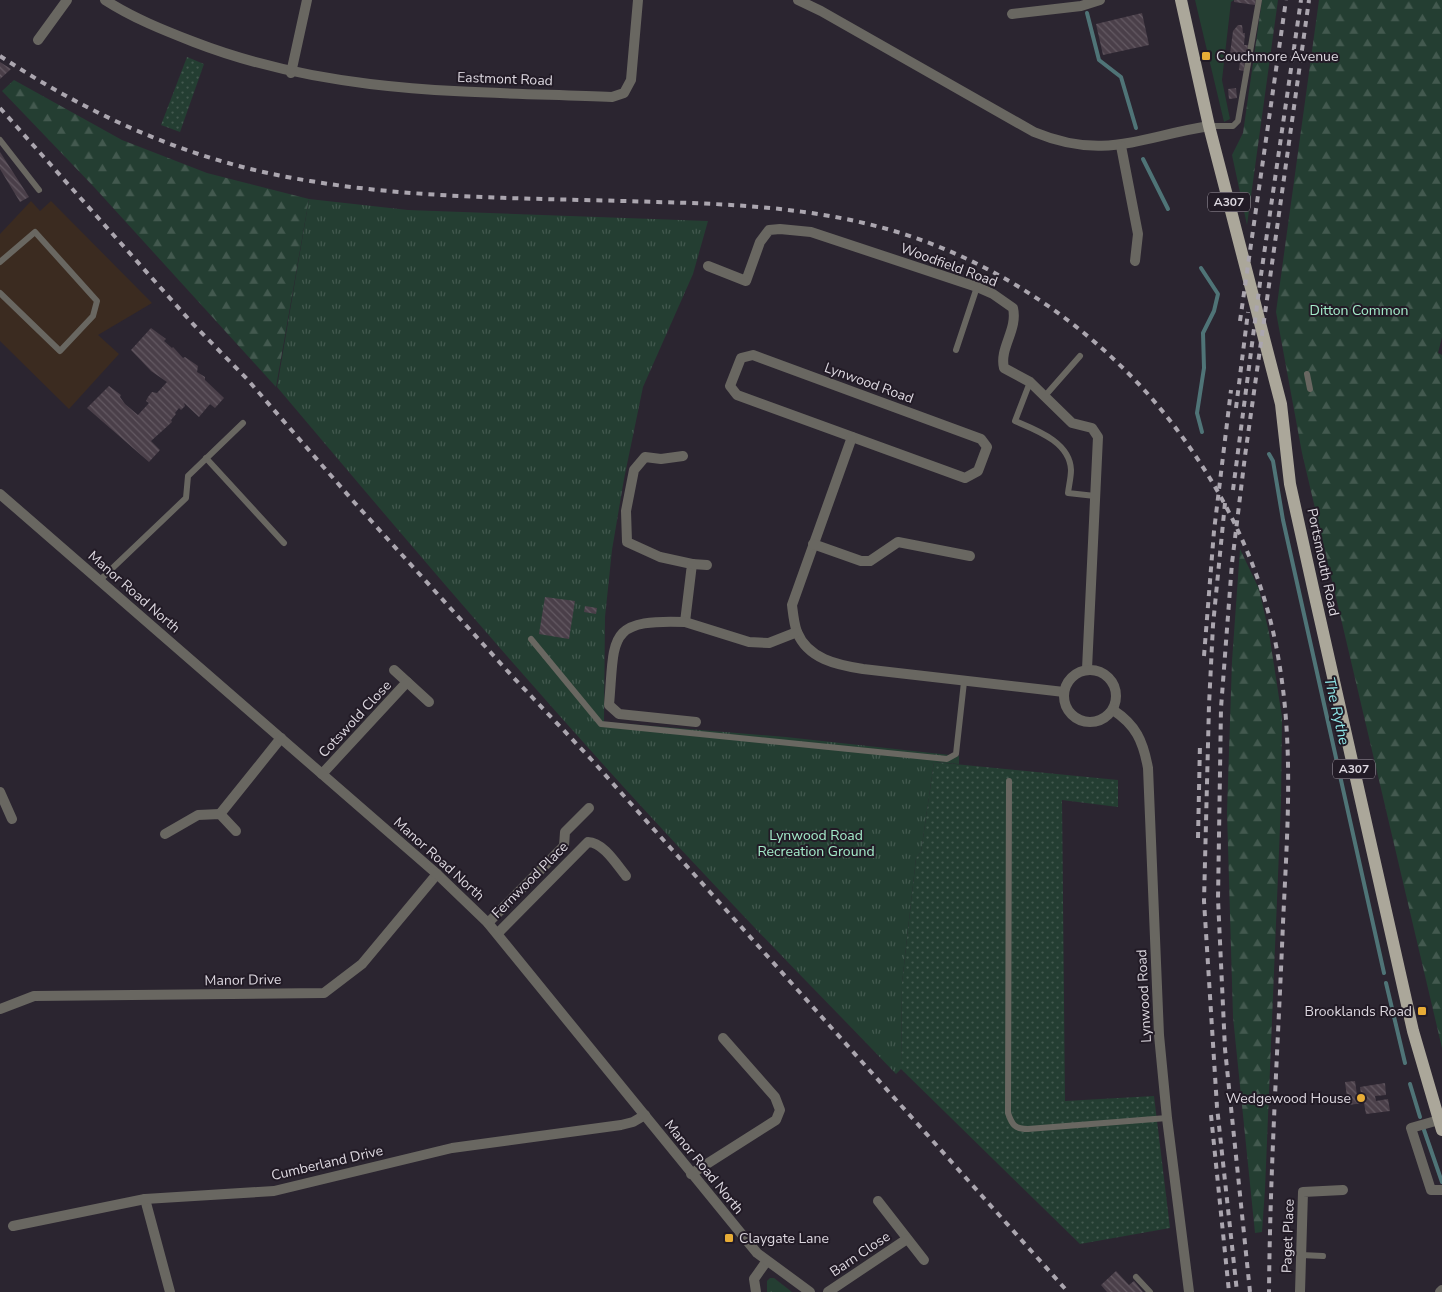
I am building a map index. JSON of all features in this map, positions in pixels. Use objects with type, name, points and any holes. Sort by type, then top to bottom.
[{"type":"main road","name":"Portsmouth Road","points":[[1180,0],[1203,127],[1281,404],[1290,484],[1413,1031],[1440,1125]]},
{"type":"street","points":[[38,40],[67,0]]},
{"type":"street","name":"Eastmont Road","points":[[105,0],[121,10],[167,32],[217,51],[291,73],[417,90],[619,96],[628,88],[631,80],[638,0]]},
{"type":"street","points":[[291,73],[307,0]]},
{"type":"street","points":[[798,0],[821,11],[1034,132],[1070,144],[1121,146],[1203,127]]},
{"type":"street","points":[[1012,14],[1037,5],[1081,6],[1100,0]]},
{"type":"street","points":[[1121,146],[1138,234],[1135,261]]},
{"type":"street","name":"Woodfield Road","points":[[708,266],[746,281],[760,242],[769,230],[780,229],[811,232],[977,287],[993,294],[1013,308],[1015,319],[1002,360],[1004,368],[1030,382],[1072,423],[1092,428],[1098,437],[1087,669]]},
{"type":"street","name":"Lynwood Road","points":[[753,355],[981,438],[987,447],[978,471],[965,478],[852,437],[738,395],[730,386],[740,358],[753,355]]},
{"type":"street","points":[[852,437],[792,604],[797,632],[812,652],[832,664],[964,682],[1064,692]]},
{"type":"street","points":[[683,456],[661,459],[645,458],[634,470],[626,511],[627,542],[660,557],[708,566]]},
{"type":"street","name":"Manor Road North","points":[[0,494],[437,874],[488,923],[691,1174],[766,1262],[810,1292]]},
{"type":"street","points":[[813,544],[861,561],[870,561],[898,542],[970,556]]},
{"type":"street","points":[[685,622],[692,564]]},
{"type":"street","points":[[696,722],[619,714],[609,705],[614,644],[626,628],[651,620],[685,622],[749,642],[770,643],[797,632]]},
{"type":"street","points":[[1087,669],[1102,674],[1110,681],[1115,698],[1113,710],[1097,721],[1081,721],[1069,712],[1065,704],[1064,692],[1072,677],[1087,669]]},
{"type":"street","name":"Cotswold Close","points":[[394,670],[429,702]]},
{"type":"street","name":"Cotswold Close","points":[[322,774],[407,682]]},
{"type":"street","name":"Lynwood Road","points":[[1113,710],[1126,718],[1140,734],[1148,768],[1159,1035],[1167,1118],[1190,1292]]},
{"type":"street","points":[[165,834],[198,815],[220,814],[281,738]]},
{"type":"street","points":[[0,792],[12,818]]},
{"type":"street","points":[[488,923],[564,846],[565,832],[589,808]]},
{"type":"street","points":[[220,814],[236,831]]},
{"type":"street","name":"Fernwood Place","points":[[498,933],[588,842],[602,848],[626,876]]},
{"type":"street","name":"Manor Drive","points":[[0,1009],[34,996],[324,993],[362,964],[437,874]]},
{"type":"street","points":[[691,1174],[776,1120],[780,1110],[775,1098],[723,1038]]},
{"type":"street","name":"Cumberland Drive","points":[[13,1226],[145,1199],[274,1191],[452,1148],[627,1124],[645,1115]]},
{"type":"street","points":[[1440,1125],[1411,1128],[1431,1190],[1442,1190]]},
{"type":"street","name":"Paget Place","points":[[1300,1292],[1303,1192],[1343,1190]]},
{"type":"street","points":[[145,1199],[170,1292]]},
{"type":"street","name":"Barn Close","points":[[878,1201],[924,1260]]},
{"type":"street","name":"Barn Close","points":[[828,1292],[907,1239]]},
{"type":"street","points":[[756,1292],[754,1279],[766,1262]]},
{"type":"lane","points":[[1203,127],[1234,126],[1238,121],[1259,0]]},
{"type":"lane","points":[[0,140],[40,190]]},
{"type":"lane","points":[[0,262],[34,232],[98,301],[93,316],[60,351],[0,292]]},
{"type":"lane","points":[[956,350],[977,287]]},
{"type":"lane","points":[[1044,397],[1080,356]]},
{"type":"lane","points":[[1307,374],[1310,389]]},
{"type":"lane","points":[[1030,382],[1015,421],[1043,433],[1057,443],[1065,453],[1071,468],[1068,493],[1095,496]]},
{"type":"lane","points":[[100,580],[186,498],[188,476],[242,423]]},
{"type":"lane","points":[[206,458],[284,543]]},
{"type":"lane","points":[[531,639],[601,724],[630,727],[947,758],[956,754],[964,682]]},
{"type":"lane","points":[[1009,781],[1008,1114],[1012,1124],[1018,1128],[1028,1129],[1167,1118]]},
{"type":"lane","points":[[1301,1255],[1323,1256]]},
{"type":"lane","points":[[1136,1277],[1150,1292]]},
{"type":"shaded area","points":[[31,201],[40,211],[51,201],[152,303],[98,335],[119,354],[69,409],[0,341],[0,234]]},
{"type":"green space","points":[[1195,0],[1234,0],[1231,2],[1222,80],[1230,119],[1224,122]]},
{"type":"green space","points":[[1262,0],[1278,0],[1247,225],[1232,155],[1243,133]]},
{"type":"green space","name":"Ditton Common","points":[[1319,0],[1442,0],[1442,337],[1438,353],[1442,355],[1442,1048],[1302,453],[1276,312]]},
{"type":"green space","points":[[187,57],[204,64],[180,132],[161,125]]},
{"type":"green space","points":[[14,80],[122,140],[207,173],[309,199],[276,387],[94,187],[2,91]]},
{"type":"green space","name":"Lynwood Road Recreation Ground","points":[[309,199],[408,210],[708,221],[693,274],[643,387],[612,550],[605,617],[604,722],[786,737],[959,756],[959,764],[934,762],[921,852],[916,858],[902,983],[901,1069],[896,1074],[729,901],[596,756],[435,573],[277,387]]},
{"type":"green space","points":[[1240,549],[1259,589],[1269,633],[1282,717],[1281,803],[1265,1189],[1262,1232],[1255,1233],[1233,1017],[1227,812],[1232,661]]},
{"type":"green space","points":[[934,762],[1118,780],[1118,807],[1062,800],[1065,1101],[1154,1096],[1170,1228],[1080,1244],[901,1069],[902,983],[916,858],[921,852]]},
{"type":"green space","points":[[770,1278],[774,1278],[792,1292],[767,1292],[767,1281]]},
{"type":"building","points":[[1234,0],[1256,0],[1255,5],[1234,2]]},
{"type":"building","points":[[1142,13],[1149,45],[1103,55],[1096,24]]},
{"type":"building","points":[[1238,25],[1242,25],[1243,33],[1245,33],[1244,45],[1248,45],[1246,57],[1230,54],[1233,31]]},
{"type":"building","points":[[1240,60],[1245,60],[1244,71],[1239,70]]},
{"type":"building","points":[[0,62],[11,69],[0,79]]},
{"type":"building","points":[[1236,88],[1237,98],[1229,99],[1228,89]]},
{"type":"building","points":[[0,152],[29,197],[20,202],[0,169]]},
{"type":"building","points":[[151,328],[166,339],[164,341],[173,347],[183,358],[185,357],[198,366],[197,372],[205,377],[205,380],[224,398],[215,408],[210,404],[199,417],[184,403],[185,406],[181,410],[179,408],[171,420],[172,422],[151,441],[160,450],[149,462],[87,408],[109,386],[121,395],[120,397],[125,404],[138,415],[149,403],[146,401],[152,392],[157,393],[167,382],[151,371],[131,350]]},
{"type":"building","points":[[545,597],[575,601],[569,639],[539,634]]},
{"type":"building","points":[[585,606],[597,608],[596,614],[584,612]]},
{"type":"building","name":"Wedgewood House","points":[[1355,1081],[1357,1095],[1361,1094],[1360,1087],[1385,1083],[1386,1095],[1375,1096],[1376,1101],[1388,1099],[1390,1111],[1366,1114],[1364,1103],[1348,1105],[1345,1082]]},
{"type":"building","points":[[1116,1271],[1129,1285],[1134,1281],[1143,1292],[1107,1292],[1101,1285]]},
{"type":"waterway","name":"The Rythe","points":[[1087,13],[1099,60],[1121,77],[1136,128]]},
{"type":"waterway","name":"The Rythe","points":[[1143,159],[1168,209]]},
{"type":"waterway","name":"The Rythe","points":[[1201,268],[1218,294],[1214,311],[1203,333],[1204,368],[1197,413],[1202,432]]},
{"type":"waterway","name":"The Rythe","points":[[1269,454],[1273,461],[1283,520],[1384,973]]},
{"type":"waterway","name":"The Rythe","points":[[1386,983],[1405,1063]]},
{"type":"waterway","name":"The Rythe","points":[[1410,1084],[1420,1117]]},
{"type":"waterway","name":"The Rythe","points":[[1424,1130],[1442,1182]]},
{"type":"railway","points":[[1240,321],[1286,0]]},
{"type":"railway","points":[[1233,490],[1261,275],[1301,0]]},
{"type":"railway","points":[[1250,1292],[1225,1049],[1218,899],[1221,708],[1232,563],[1245,456],[1309,0]]},
{"type":"railway","points":[[0,56],[73,100],[148,135],[227,163],[268,173],[310,181],[396,192],[527,199],[746,206],[836,217],[894,231],[930,243],[999,275],[1063,316],[1121,366],[1147,393],[1194,453],[1232,518],[1261,588],[1279,662],[1287,727],[1288,792],[1269,1292]]},
{"type":"railway","points":[[0,108],[193,324],[247,379],[354,502],[512,676],[590,758],[1068,1292]]},
{"type":"railway","points":[[1236,408],[1248,312]]},
{"type":"railway","points":[[1204,656],[1214,531],[1231,390]]},
{"type":"railway","points":[[1225,503],[1213,625],[1204,901],[1217,1107],[1237,1292]]},
{"type":"railway","points":[[1198,838],[1200,743]]},
{"type":"railway","points":[[1211,1115],[1229,1292]]},
{"type":"place","name":"Couchmore Avenue","points":[[1206,56]]},
{"type":"place","name":"Brooklands Road","points":[[1422,1011]]},
{"type":"place","name":"Wedgewood House","points":[[1361,1098]]},
{"type":"place","name":"Claygate Lane","points":[[729,1238]]}]
